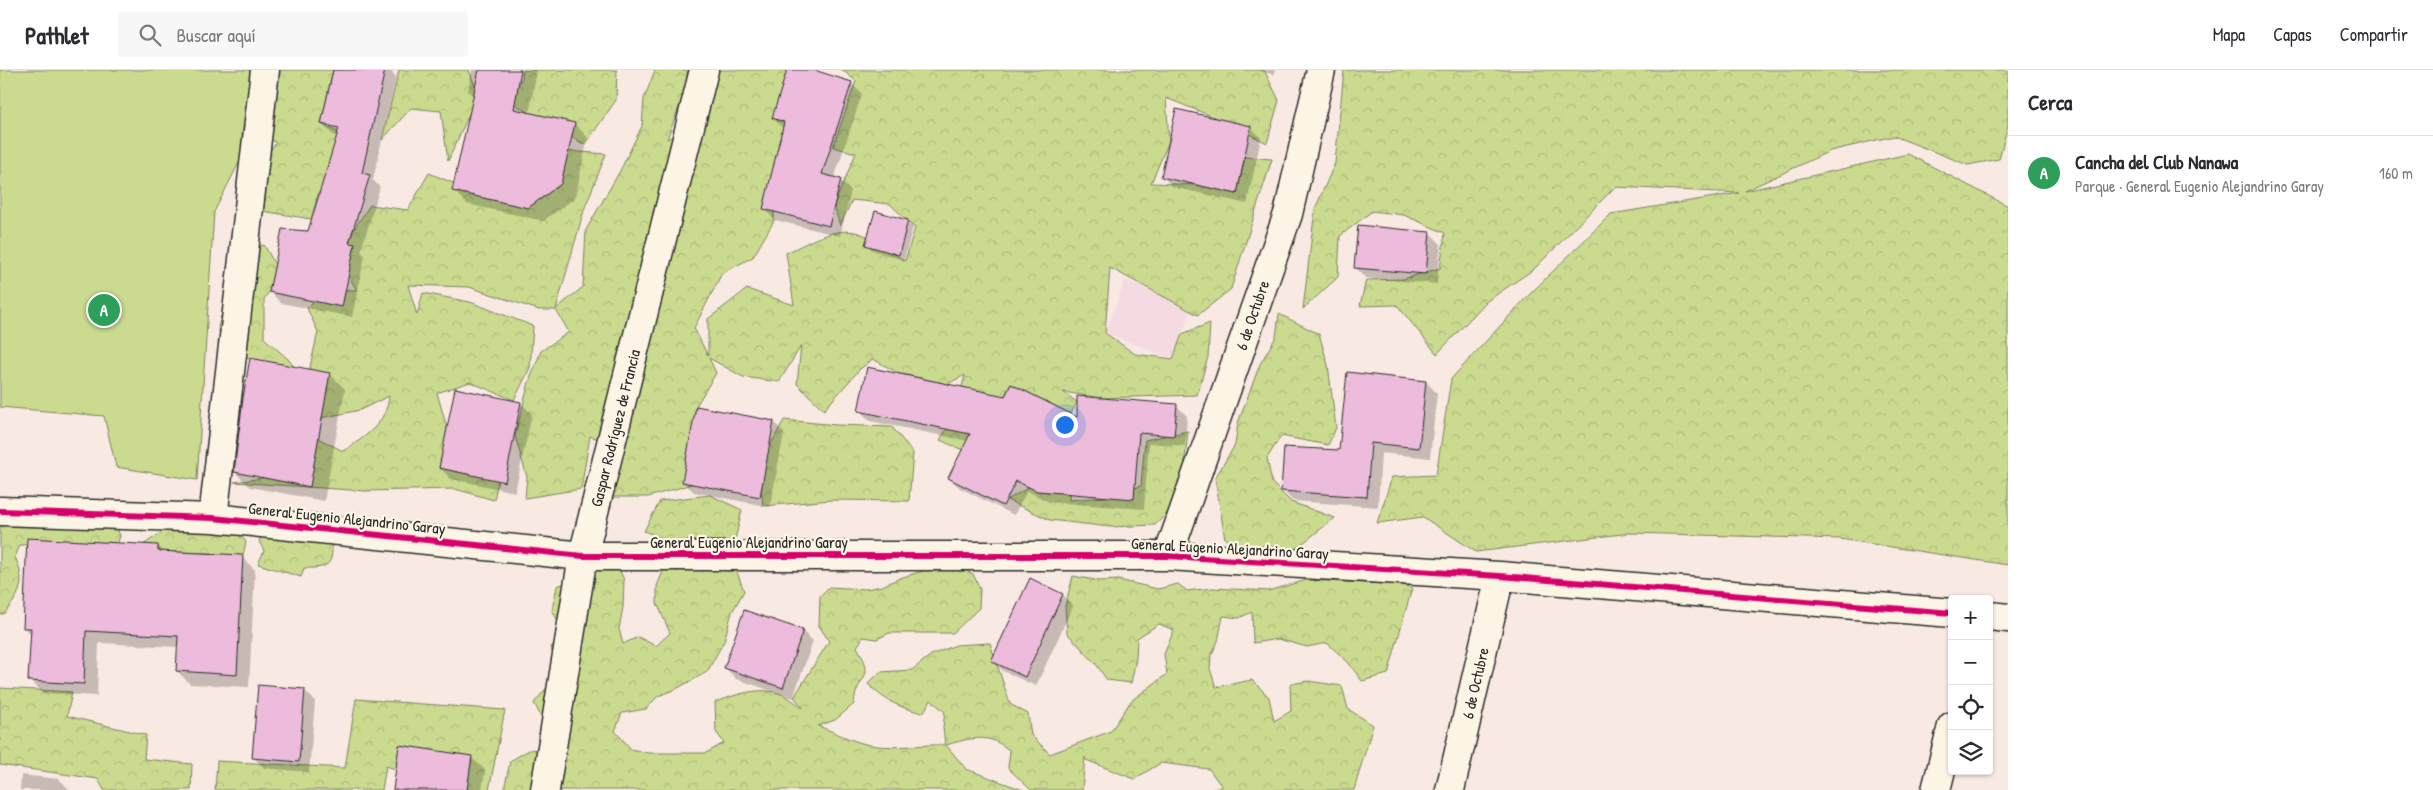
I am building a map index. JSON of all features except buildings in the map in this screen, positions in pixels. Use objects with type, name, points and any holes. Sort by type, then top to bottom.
[{"type":"street","points":[[213,518],[265,70]]},
{"type":"street","name":"Gaspar Rodríguez de Francia","points":[[545,790],[583,556],[704,70]]},
{"type":"street","name":"6 de Octubre","points":[[1168,556],[1288,214],[1321,70]]},
{"type":"street","name":"General Eugenio Alejandrino Garay","points":[[0,511],[213,518],[583,556],[1168,556],[1500,576],[1948,613]]},
{"type":"street","name":"6 de Octubre","points":[[1450,790],[1500,576]]},
{"type":"street","points":[[1993,616],[2008,618]]},
{"type":"street","points":[[1936,790],[1951,730]]},
{"type":"shaded area","points":[[1125,280],[1193,306],[1173,359],[1105,333]]},
{"type":"green space","points":[[0,70],[256,70],[245,151],[214,212],[197,480],[116,467],[104,416],[0,407]]},
{"type":"green space","points":[[257,70],[342,70],[332,74],[321,124],[348,137],[346,168],[319,192],[311,219],[262,211],[263,159],[276,143],[242,117]]},
{"type":"green space","points":[[399,70],[469,70],[478,94],[448,161],[441,111],[411,108],[382,140]]},
{"type":"green space","points":[[523,70],[617,70],[616,100],[585,145],[504,98],[522,79]]},
{"type":"green space","points":[[655,70],[687,70],[687,86],[667,139],[689,128],[711,105],[696,70],[788,70],[811,130],[774,163],[774,221],[753,257],[722,273],[694,328],[708,356],[708,319],[747,289],[794,305],[786,253],[825,235],[846,231],[866,236],[905,261],[915,228],[890,204],[852,200],[840,226],[834,205],[856,153],[833,147],[856,81],[842,70],[1264,70],[1279,100],[1267,143],[1219,119],[1166,98],[1169,141],[1151,183],[1198,185],[1237,194],[1245,157],[1272,159],[1231,289],[1198,315],[1110,268],[1105,333],[1135,354],[1173,359],[1182,334],[1210,323],[1208,357],[1197,395],[1102,398],[1063,392],[1077,402],[1071,414],[1011,384],[972,454],[940,440],[954,418],[965,375],[947,384],[898,373],[873,359],[860,369],[824,410],[797,384],[801,346],[779,382],[743,377],[709,358],[716,373],[696,406],[696,459],[692,484],[648,497],[607,497],[612,444],[590,436],[581,489],[525,498],[527,477],[515,436],[529,382],[541,351],[569,332],[556,310],[539,310],[469,287],[408,285],[417,315],[423,293],[470,302],[533,326],[530,368],[514,400],[470,382],[437,393],[450,438],[440,461],[498,480],[494,500],[455,489],[365,491],[234,482],[263,478],[278,455],[310,434],[343,451],[373,429],[384,414],[389,396],[360,410],[317,419],[307,405],[310,367],[318,332],[307,308],[326,289],[357,290],[340,262],[354,229],[370,205],[408,210],[429,173],[453,183],[503,177],[569,151],[606,154],[584,210],[556,309],[583,287],[586,230],[620,171],[642,126],[644,99]]},
{"type":"green space","points":[[1344,70],[2008,70],[2008,125],[1999,159],[1968,165],[1894,136],[1830,151],[1745,191],[1908,154],[2008,206],[2008,565],[1840,539],[1630,533],[1476,552],[1423,517],[1377,523],[1392,477],[1436,475],[1451,379],[1526,298],[1611,214],[1739,193],[1615,187],[1534,269],[1487,301],[1437,354],[1397,305],[1360,306],[1366,280],[1403,279],[1440,268],[1445,233],[1404,215],[1372,211],[1340,236],[1338,277],[1303,309],[1315,209],[1335,163]]},
{"type":"green space","points":[[264,245],[281,275],[264,299],[264,338],[288,359],[298,372],[224,351],[218,326],[229,293],[249,249]]},
{"type":"green space","points":[[1279,314],[1319,334],[1328,365],[1336,428],[1328,445],[1281,436],[1267,458],[1272,483],[1291,502],[1335,518],[1290,553],[1255,551],[1225,539],[1215,478],[1235,445],[1238,423],[1260,364],[1276,337]]},
{"type":"green space","points":[[784,420],[837,425],[892,427],[913,453],[909,501],[831,500],[763,506],[759,466]]},
{"type":"green space","points":[[1188,431],[1181,499],[1155,525],[1110,527],[1050,520],[1007,500],[1072,462],[1069,500],[1105,497],[1141,486],[1145,440]]},
{"type":"green space","points":[[710,495],[742,510],[735,540],[694,549],[726,554],[737,572],[744,591],[732,612],[724,641],[707,672],[676,689],[658,696],[646,709],[622,713],[615,731],[631,749],[648,753],[706,753],[724,743],[716,732],[715,702],[742,693],[770,691],[779,693],[803,708],[794,697],[829,641],[819,626],[820,596],[829,587],[866,589],[882,586],[900,578],[939,566],[955,566],[973,574],[980,589],[979,608],[953,633],[889,633],[877,639],[863,637],[857,647],[866,666],[866,672],[858,687],[854,704],[835,720],[818,726],[859,742],[875,746],[945,745],[943,727],[945,712],[931,700],[923,713],[915,711],[887,699],[868,684],[880,672],[912,670],[931,655],[956,645],[990,643],[1010,704],[1028,714],[1031,735],[1050,754],[1111,731],[1131,701],[1167,674],[1164,654],[1174,630],[1159,624],[1137,638],[1136,659],[1131,683],[1107,680],[1096,664],[1067,633],[1065,606],[1073,576],[1100,581],[1118,580],[1158,589],[1178,584],[1187,591],[1213,588],[1268,591],[1307,580],[1402,585],[1412,588],[1388,674],[1362,681],[1348,662],[1327,643],[1307,647],[1278,639],[1253,643],[1252,612],[1239,618],[1223,616],[1218,641],[1211,656],[1210,669],[1216,687],[1252,680],[1269,697],[1274,721],[1291,711],[1290,684],[1308,681],[1342,686],[1348,709],[1373,725],[1354,790],[1210,790],[1222,787],[1209,769],[1161,763],[1134,779],[1086,760],[1085,757],[1082,790],[1031,790],[1008,768],[1010,751],[995,741],[980,738],[946,745],[966,769],[1023,790],[504,790],[510,761],[529,750],[548,748],[547,728],[534,703],[558,674],[551,647],[559,639],[558,621],[552,610],[557,586],[574,580],[591,561],[616,562],[624,580],[623,607],[619,629],[623,644],[638,637],[656,646],[670,633],[657,603],[657,586],[666,564],[691,549],[644,531],[660,501]]},
{"type":"green space","points":[[114,519],[120,536],[117,545],[20,545],[15,557],[21,574],[20,588],[10,607],[4,614],[0,614],[0,524]]},
{"type":"green space","points":[[236,528],[246,542],[243,555],[226,563],[212,553],[139,551],[143,545],[165,530]]},
{"type":"green space","points":[[265,529],[332,534],[330,562],[321,567],[304,568],[301,577],[258,564],[264,551],[259,541]]},
{"type":"green space","points":[[0,688],[72,692],[67,716],[146,735],[144,759],[192,764],[191,790],[104,790],[98,779],[0,765]]},
{"type":"green space","points":[[356,699],[505,710],[489,790],[459,790],[386,766],[382,790],[215,790],[217,761],[345,768]]},
{"type":"cycle path","points":[[0,511],[213,518],[583,556],[1168,556],[1500,576],[1948,613]]},
{"type":"place","name":"Cancha del Club Nanawa","points":[[104,310]]}]
